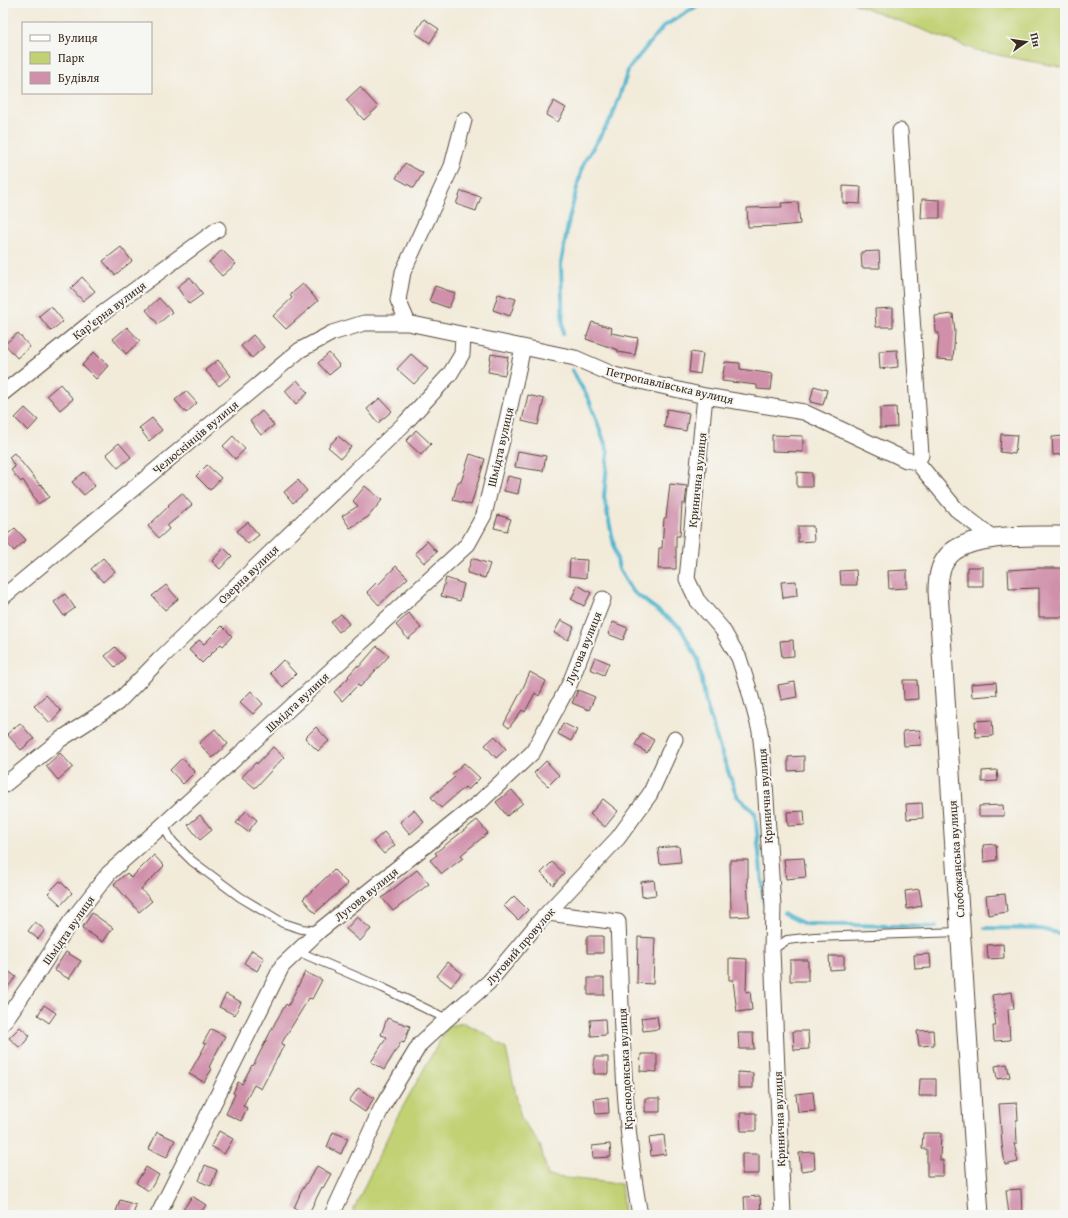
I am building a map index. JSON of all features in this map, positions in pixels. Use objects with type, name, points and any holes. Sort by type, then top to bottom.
[{"type":"street","points":[[408,324],[398,300],[403,272],[452,166],[464,120]]},
{"type":"street","points":[[900,131],[921,455],[916,462],[956,509],[993,538],[1065,536]]},
{"type":"street","name":"Кар'єрна вулиця","points":[[3,393],[104,313],[218,229]]},
{"type":"street","name":"Челюскінців вулиця","points":[[3,597],[300,350],[332,333],[364,323],[408,324]]},
{"type":"street","name":"Петропавлівська вулиця","points":[[408,324],[575,358],[614,374],[705,396],[804,412],[906,460],[916,462]]},
{"type":"street","name":"Озерна вулиця","points":[[3,786],[62,739],[117,703],[159,660],[406,422],[450,374],[462,354],[463,336]]},
{"type":"street","name":"Шмідта вулиця","points":[[3,1023],[69,924],[109,873],[468,544],[484,515],[523,347]]},
{"type":"street","name":"Кринична вулиця","points":[[705,396],[687,579],[697,600],[722,629],[739,658],[760,731],[774,906],[772,950],[783,1215]]},
{"type":"street","name":"Слобожанська вулиця","points":[[979,1215],[938,576],[946,558],[959,546],[976,540],[993,538]]},
{"type":"street","name":"Лугова вулиця","points":[[158,1215],[282,966],[319,932],[481,801],[533,752],[570,683],[603,599]]},
{"type":"street","name":"Луговий провулок","points":[[332,1215],[382,1107],[420,1044],[447,1018],[489,982],[548,913],[618,838],[650,794],[675,739]]},
{"type":"street","name":"Краснодонська вулиця","points":[[548,913],[618,922],[626,1104],[633,1180],[640,1215]]},
{"type":"lane","points":[[163,825],[172,841],[192,861],[240,897],[283,923],[302,929],[319,932]]},
{"type":"lane","points":[[772,950],[787,940],[814,937],[960,932]]},
{"type":"lane","points":[[297,951],[383,988],[447,1018]]},
{"type":"green space","points":[[853,3],[1065,3],[1065,68],[978,51]]},
{"type":"green space","points":[[464,1023],[486,1034],[506,1049],[521,1118],[540,1145],[548,1176],[621,1184],[624,1215],[351,1215],[396,1119],[448,1026]]},
{"type":"building","points":[[424,19],[439,29],[430,43],[415,33]]},
{"type":"building","points":[[360,87],[378,107],[364,120],[346,100]]},
{"type":"building","points":[[554,101],[566,108],[558,122],[546,115]]},
{"type":"building","points":[[405,163],[423,173],[414,188],[396,178]]},
{"type":"building","points":[[843,186],[861,187],[860,204],[843,203]]},
{"type":"building","points":[[461,191],[481,197],[476,211],[456,204]]},
{"type":"building","points":[[922,199],[940,200],[940,218],[921,218]]},
{"type":"building","points":[[798,202],[800,224],[748,227],[747,208],[782,207],[781,203]]},
{"type":"building","points":[[121,247],[132,261],[115,275],[103,261]]},
{"type":"building","points":[[222,250],[236,264],[222,276],[209,262]]},
{"type":"building","points":[[879,251],[880,268],[862,268],[861,252]]},
{"type":"building","points":[[82,277],[95,291],[83,301],[71,288]]},
{"type":"building","points":[[190,277],[203,294],[189,304],[177,287]]},
{"type":"building","points":[[303,284],[318,301],[286,329],[273,316],[292,298],[290,295]]},
{"type":"building","points":[[435,286],[455,293],[449,308],[429,301]]},
{"type":"building","points":[[498,294],[516,299],[510,316],[493,310]]},
{"type":"building","points":[[159,298],[172,312],[158,324],[146,310]]},
{"type":"building","points":[[51,306],[63,321],[51,331],[39,316]]},
{"type":"building","points":[[893,308],[893,327],[876,327],[875,309]]},
{"type":"building","points":[[953,314],[955,332],[953,360],[937,359],[939,333],[936,333],[935,316]]},
{"type":"building","points":[[592,322],[612,328],[611,333],[638,338],[635,355],[618,352],[618,350],[586,339]]},
{"type":"building","points":[[127,327],[140,341],[126,354],[113,339]]},
{"type":"building","points":[[18,333],[30,347],[17,358],[5,344]]},
{"type":"building","points":[[253,335],[264,347],[252,358],[241,346]]},
{"type":"building","points":[[897,350],[898,367],[880,369],[879,351]]},
{"type":"building","points":[[94,352],[108,366],[96,379],[82,365]]},
{"type":"building","points":[[691,352],[703,354],[700,374],[689,372]]},
{"type":"building","points":[[329,353],[340,366],[329,375],[318,363]]},
{"type":"building","points":[[411,354],[428,369],[414,384],[397,369]]},
{"type":"building","points":[[491,354],[508,357],[505,375],[488,372]]},
{"type":"building","points":[[218,360],[231,376],[219,386],[205,370]]},
{"type":"building","points":[[725,362],[740,363],[740,369],[773,374],[771,390],[757,389],[757,385],[722,381]]},
{"type":"building","points":[[297,380],[308,393],[296,404],[285,391]]},
{"type":"building","points":[[60,384],[73,399],[60,410],[47,395]]},
{"type":"building","points":[[814,386],[827,390],[823,405],[810,402]]},
{"type":"building","points":[[186,391],[197,403],[186,413],[175,400]]},
{"type":"building","points":[[528,395],[544,399],[538,425],[522,421]]},
{"type":"building","points":[[380,398],[392,411],[378,423],[367,409]]},
{"type":"building","points":[[896,407],[897,427],[880,428],[880,408]]},
{"type":"building","points":[[25,408],[38,420],[28,431],[15,418]]},
{"type":"building","points":[[667,409],[689,413],[686,431],[664,427]]},
{"type":"building","points":[[262,411],[274,425],[261,435],[250,421]]},
{"type":"building","points":[[152,418],[162,430],[149,441],[139,428]]},
{"type":"building","points":[[416,430],[431,444],[421,455],[406,441]]},
{"type":"building","points":[[1001,434],[1017,435],[1015,454],[1000,452]]},
{"type":"building","points":[[772,435],[803,436],[803,452],[772,451]]},
{"type":"building","points":[[233,436],[245,449],[235,459],[223,446]]},
{"type":"building","points":[[338,436],[351,447],[341,458],[328,447]]},
{"type":"building","points":[[1065,436],[1065,454],[1053,455],[1052,437]]},
{"type":"building","points":[[119,443],[131,457],[118,468],[106,454]]},
{"type":"building","points":[[518,451],[546,456],[543,471],[515,467]]},
{"type":"building","points":[[14,453],[40,485],[41,484],[49,497],[38,504],[23,480],[21,482],[11,470],[15,467],[9,457]]},
{"type":"building","points":[[470,454],[485,459],[471,505],[453,500],[458,482],[461,482]]},
{"type":"building","points":[[207,465],[221,478],[210,490],[196,476]]},
{"type":"building","points":[[84,472],[95,486],[84,495],[72,482]]},
{"type":"building","points":[[797,472],[812,473],[812,487],[797,487]]},
{"type":"building","points":[[508,476],[521,479],[518,494],[504,491]]},
{"type":"building","points":[[298,480],[307,491],[293,503],[284,492]]},
{"type":"building","points":[[670,484],[687,486],[685,504],[682,504],[680,536],[676,536],[676,569],[658,569],[659,548],[662,548],[664,518],[666,518]]},
{"type":"building","points":[[365,486],[382,500],[368,517],[350,528],[342,516],[358,506],[353,501]]},
{"type":"building","points":[[182,493],[192,505],[167,526],[169,529],[159,538],[148,526]]},
{"type":"building","points":[[498,515],[511,519],[507,531],[494,528]]},
{"type":"building","points":[[248,522],[259,535],[248,544],[237,531]]},
{"type":"building","points":[[798,526],[813,526],[814,541],[798,542]]},
{"type":"building","points":[[15,528],[26,540],[14,551],[3,538]]},
{"type":"building","points":[[427,541],[437,552],[424,563],[415,553]]},
{"type":"building","points":[[224,548],[232,556],[220,569],[212,561]]},
{"type":"building","points":[[103,558],[115,571],[103,582],[91,569]]},
{"type":"building","points":[[472,558],[490,564],[485,578],[467,573]]},
{"type":"building","points":[[570,559],[587,560],[586,578],[569,576]]},
{"type":"building","points":[[396,566],[408,578],[379,605],[367,592],[377,582],[379,584]]},
{"type":"building","points":[[967,567],[983,567],[983,586],[967,586]]},
{"type":"building","points":[[1063,568],[1063,617],[1039,617],[1039,588],[1009,589],[1008,570]]},
{"type":"building","points":[[856,570],[857,585],[841,585],[840,571]]},
{"type":"building","points":[[907,570],[907,588],[889,589],[888,571]]},
{"type":"building","points":[[446,578],[464,584],[460,601],[441,596]]},
{"type":"building","points":[[796,581],[797,596],[783,598],[781,582]]},
{"type":"building","points":[[166,585],[178,599],[165,610],[152,596]]},
{"type":"building","points":[[578,585],[591,593],[584,606],[571,599]]},
{"type":"building","points":[[65,594],[75,608],[64,616],[54,602]]},
{"type":"building","points":[[409,613],[421,628],[408,639],[396,625]]},
{"type":"building","points":[[341,614],[349,624],[339,632],[331,622]]},
{"type":"building","points":[[561,620],[574,627],[568,640],[554,633]]},
{"type":"building","points":[[613,622],[628,628],[623,640],[608,634]]},
{"type":"building","points":[[222,626],[232,636],[223,646],[221,644],[202,663],[189,650],[199,640],[204,644]]},
{"type":"building","points":[[793,640],[794,656],[782,657],[780,641]]},
{"type":"building","points":[[377,646],[389,656],[360,687],[358,685],[342,701],[334,692]]},
{"type":"building","points":[[115,647],[125,658],[115,667],[105,656]]},
{"type":"building","points":[[595,657],[609,663],[604,675],[590,669]]},
{"type":"building","points":[[283,660],[296,674],[283,687],[270,673]]},
{"type":"building","points":[[530,672],[546,681],[539,696],[535,693],[525,712],[522,710],[509,728],[504,724]]},
{"type":"building","points":[[903,680],[917,680],[918,699],[904,700]]},
{"type":"building","points":[[795,682],[797,697],[781,700],[778,685]]},
{"type":"building","points":[[996,682],[997,695],[972,697],[971,684]]},
{"type":"building","points":[[578,690],[595,697],[589,710],[572,703]]},
{"type":"building","points":[[251,691],[263,704],[253,714],[240,702]]},
{"type":"building","points":[[46,695],[61,711],[50,723],[34,706]]},
{"type":"building","points":[[992,720],[993,736],[976,737],[975,721]]},
{"type":"building","points":[[20,723],[34,739],[21,750],[7,734]]},
{"type":"building","points":[[563,723],[577,730],[571,741],[558,734]]},
{"type":"building","points":[[316,727],[329,741],[318,751],[305,738]]},
{"type":"building","points":[[215,729],[228,744],[212,758],[199,743]]},
{"type":"building","points":[[920,730],[921,745],[904,746],[903,731]]},
{"type":"building","points":[[642,733],[654,740],[647,753],[635,745]]},
{"type":"building","points":[[495,736],[506,749],[496,758],[485,745]]},
{"type":"building","points":[[273,747],[284,757],[255,788],[242,777]]},
{"type":"building","points":[[60,753],[73,767],[58,780],[46,766]]},
{"type":"building","points":[[804,756],[804,770],[788,771],[788,757]]},
{"type":"building","points":[[182,758],[195,772],[183,784],[170,770]]},
{"type":"building","points":[[546,761],[559,775],[548,786],[534,773]]},
{"type":"building","points":[[464,763],[480,778],[468,790],[465,787],[441,808],[431,797],[455,777],[452,774]]},
{"type":"building","points":[[997,770],[998,781],[982,782],[982,771]]},
{"type":"building","points":[[512,790],[523,803],[507,816],[496,802]]},
{"type":"building","points":[[603,799],[618,811],[605,827],[590,814]]},
{"type":"building","points":[[922,803],[923,818],[907,819],[906,804]]},
{"type":"building","points":[[1003,805],[1004,816],[979,816],[979,806]]},
{"type":"building","points":[[414,810],[424,822],[410,834],[400,822]]},
{"type":"building","points":[[246,811],[257,820],[248,832],[236,823]]},
{"type":"building","points":[[804,811],[805,825],[788,826],[787,812]]},
{"type":"building","points":[[200,815],[212,830],[200,840],[188,825]]},
{"type":"building","points":[[477,820],[488,833],[461,855],[463,858],[442,874],[430,860],[437,855],[435,853]]},
{"type":"building","points":[[384,832],[395,845],[384,854],[373,842]]},
{"type":"building","points":[[996,844],[997,860],[984,862],[983,845]]},
{"type":"building","points":[[679,846],[681,862],[660,864],[658,848]]},
{"type":"building","points":[[154,855],[164,866],[141,889],[152,901],[139,912],[114,884],[127,873],[131,878]]},
{"type":"building","points":[[804,858],[806,877],[786,879],[784,859]]},
{"type":"building","points":[[730,860],[748,860],[747,878],[749,916],[731,917]]},
{"type":"building","points":[[552,862],[564,873],[553,885],[541,873]]},
{"type":"building","points":[[334,870],[348,884],[315,913],[303,899]]},
{"type":"building","points":[[417,870],[429,884],[393,911],[382,898]]},
{"type":"building","points":[[654,880],[656,895],[642,897],[641,882]]},
{"type":"building","points":[[60,881],[72,893],[61,905],[48,893]]},
{"type":"building","points":[[919,889],[922,906],[907,909],[905,891]]},
{"type":"building","points":[[1005,894],[1007,912],[988,915],[986,896]]},
{"type":"building","points":[[514,896],[528,910],[518,920],[504,906]]},
{"type":"building","points":[[92,913],[113,928],[103,942],[82,928]]},
{"type":"building","points":[[357,917],[371,929],[360,941],[346,929]]},
{"type":"building","points":[[35,922],[45,930],[38,939],[28,931]]},
{"type":"building","points":[[587,936],[603,936],[603,953],[587,953]]},
{"type":"building","points":[[638,937],[655,938],[653,984],[637,983]]},
{"type":"building","points":[[1003,944],[1004,958],[988,959],[987,945]]},
{"type":"building","points":[[252,950],[264,958],[257,971],[244,963]]},
{"type":"building","points":[[66,952],[81,961],[69,979],[54,970]]},
{"type":"building","points":[[930,954],[931,968],[915,969],[914,955]]},
{"type":"building","points":[[829,956],[844,956],[844,969],[830,970]]},
{"type":"building","points":[[729,958],[747,959],[746,992],[750,991],[752,1010],[737,1012],[733,980],[729,980]]},
{"type":"building","points":[[790,960],[808,960],[808,981],[790,981]]},
{"type":"building","points":[[448,962],[462,973],[451,987],[437,976]]},
{"type":"building","points":[[3,967],[16,977],[3,993]]},
{"type":"building","points":[[305,972],[322,980],[312,999],[309,998],[281,1044],[284,1045],[261,1089],[254,1085],[243,1106],[247,1108],[241,1121],[226,1114],[235,1094],[233,1093],[238,1082],[242,1084],[252,1065],[253,1066],[276,1021],[286,1004],[288,1006]]},
{"type":"building","points":[[588,978],[604,978],[604,995],[588,995]]},
{"type":"building","points":[[1012,992],[1014,1009],[1008,1009],[1010,1040],[994,1041],[993,1026],[996,1026],[992,995]]},
{"type":"building","points":[[226,994],[241,1002],[235,1015],[219,1007]]},
{"type":"building","points":[[44,1005],[56,1013],[49,1023],[38,1015]]},
{"type":"building","points":[[657,1016],[659,1029],[643,1031],[641,1018]]},
{"type":"building","points":[[387,1018],[410,1026],[404,1043],[401,1042],[384,1070],[371,1062],[387,1037],[381,1035]]},
{"type":"building","points":[[605,1019],[606,1035],[591,1036],[590,1020]]},
{"type":"building","points":[[20,1027],[30,1036],[20,1048],[9,1038]]},
{"type":"building","points":[[211,1029],[225,1036],[209,1067],[212,1069],[204,1082],[189,1074],[206,1044],[203,1043]]},
{"type":"building","points":[[933,1030],[934,1045],[919,1046],[917,1031]]},
{"type":"building","points":[[793,1031],[808,1031],[809,1049],[794,1050]]},
{"type":"building","points":[[738,1033],[753,1033],[754,1049],[739,1049]]},
{"type":"building","points":[[641,1054],[657,1054],[657,1072],[640,1071]]},
{"type":"building","points":[[594,1057],[608,1057],[608,1074],[594,1074]]},
{"type":"building","points":[[1007,1064],[1010,1077],[997,1079],[995,1066]]},
{"type":"building","points":[[738,1072],[753,1073],[753,1088],[738,1088]]},
{"type":"building","points":[[920,1079],[936,1079],[936,1096],[919,1096]]},
{"type":"building","points":[[358,1088],[374,1098],[365,1112],[349,1101]]},
{"type":"building","points":[[813,1092],[815,1111],[798,1112],[796,1094]]},
{"type":"building","points":[[608,1097],[609,1113],[596,1114],[594,1099]]},
{"type":"building","points":[[645,1098],[660,1098],[660,1112],[645,1112]]},
{"type":"building","points":[[1017,1103],[1017,1143],[1014,1143],[1018,1162],[1005,1165],[999,1104]]},
{"type":"building","points":[[740,1113],[756,1113],[756,1131],[741,1131]]},
{"type":"building","points":[[219,1131],[233,1139],[224,1154],[211,1146]]},
{"type":"building","points":[[157,1132],[175,1140],[167,1157],[149,1149]]},
{"type":"building","points":[[333,1132],[348,1138],[341,1154],[327,1147]]},
{"type":"building","points":[[923,1133],[941,1133],[940,1160],[943,1160],[943,1176],[927,1176],[927,1149],[922,1149]]},
{"type":"building","points":[[664,1135],[666,1154],[651,1156],[649,1137]]},
{"type":"building","points":[[610,1144],[611,1157],[593,1158],[592,1146]]},
{"type":"building","points":[[814,1152],[815,1169],[801,1171],[799,1153]]},
{"type":"building","points":[[742,1154],[759,1154],[759,1174],[742,1174]]},
{"type":"building","points":[[205,1165],[217,1170],[211,1186],[199,1181]]},
{"type":"building","points":[[317,1166],[331,1174],[323,1188],[322,1187],[308,1215],[294,1208],[301,1192]]},
{"type":"building","points":[[146,1167],[159,1175],[149,1191],[136,1183]]},
{"type":"building","points":[[1021,1189],[1022,1215],[1009,1215],[1006,1190]]},
{"type":"building","points":[[192,1196],[206,1205],[199,1215],[191,1215],[183,1210]]},
{"type":"building","points":[[760,1196],[761,1212],[745,1213],[744,1197]]},
{"type":"building","points":[[120,1200],[136,1205],[133,1215],[115,1215]]},
{"type":"waterway","points":[[563,334],[561,264],[569,219],[583,164],[612,117],[629,68],[664,26],[700,3]]},
{"type":"waterway","points":[[572,370],[589,400],[608,452],[604,497],[619,569],[632,591],[680,627],[698,659],[706,703],[719,746],[737,796],[755,813],[764,902]]},
{"type":"waterway","points":[[784,914],[805,924],[936,927]]},
{"type":"waterway","points":[[985,928],[1041,929],[1065,935]]}]
